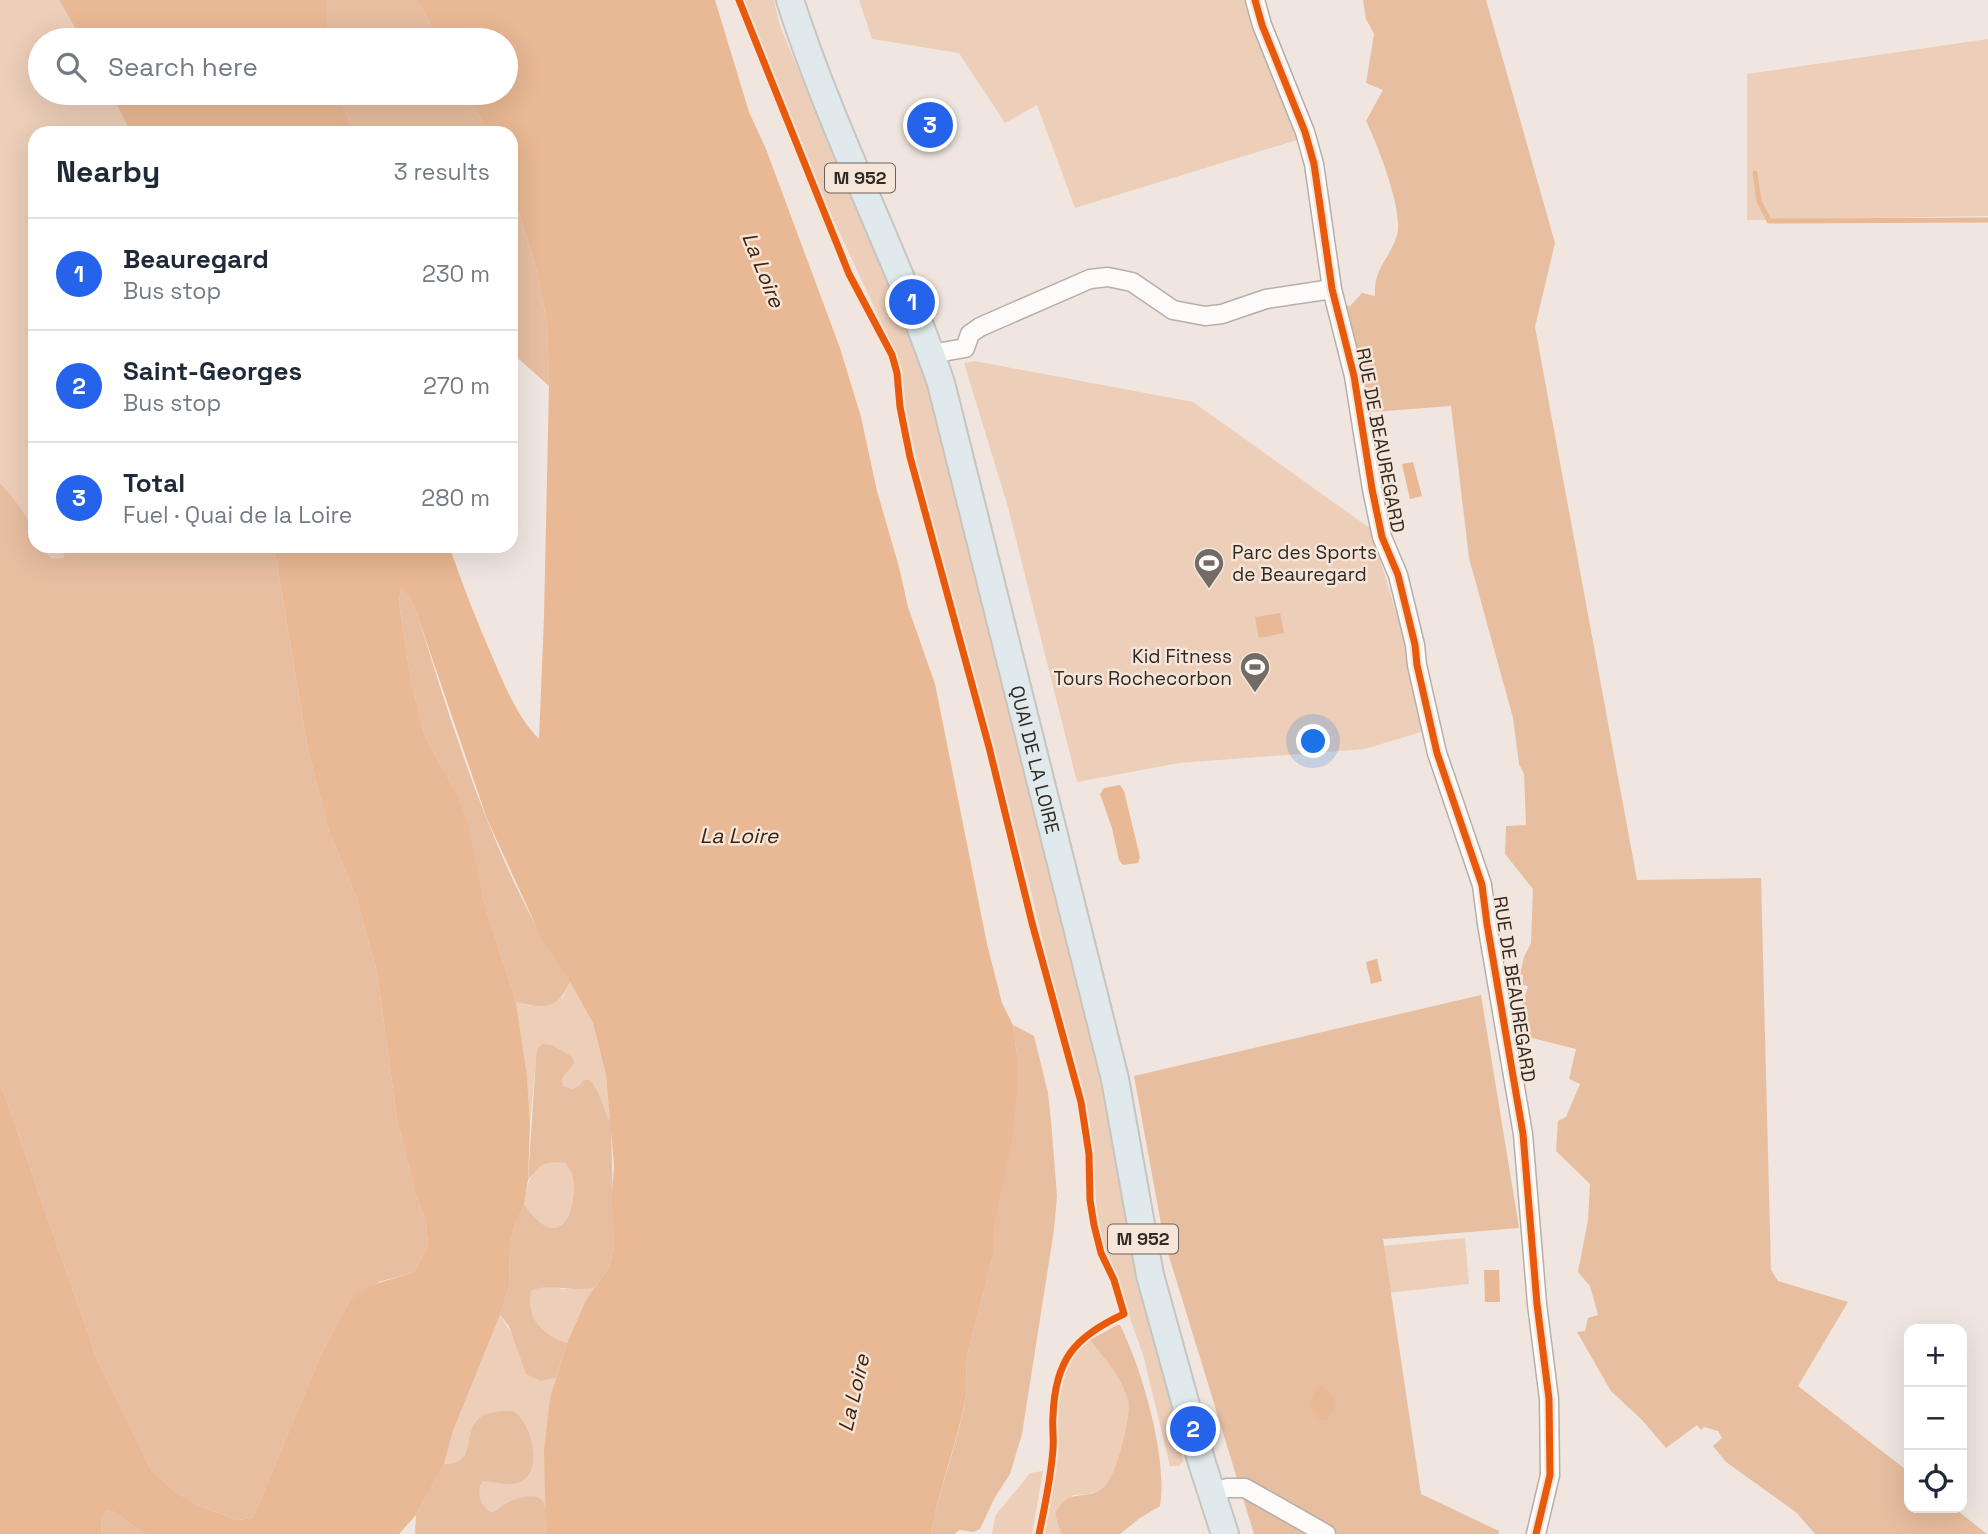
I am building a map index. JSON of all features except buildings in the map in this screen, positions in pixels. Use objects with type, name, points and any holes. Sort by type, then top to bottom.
[{"type":"main road","name":"QUAI DE LA LOIRE","points":[[790,0],[828,101],[908,291],[941,383],[1115,1079],[1150,1275],[1225,1534]]},
{"type":"street","name":"RUE DE BEAUREGARD","points":[[1255,0],[1262,25],[1305,132],[1314,164],[1334,293],[1354,376],[1382,537],[1398,575],[1437,753],[1482,885],[1523,1134],[1537,1304],[1549,1399],[1550,1475],[1536,1534]]},
{"type":"street","points":[[931,354],[965,348],[970,334],[980,327],[1090,279],[1108,277],[1132,282],[1173,310],[1205,316],[1222,314],[1266,299],[1334,293]]},
{"type":"street","points":[[1211,1493],[1227,1488],[1245,1488],[1326,1534]]},
{"type":"shaded area","points":[[0,0],[59,0],[75,28],[28,28],[28,105],[117,105],[128,126],[28,126],[28,522],[0,483]]},
{"type":"shaded area","points":[[327,0],[417,0],[432,28],[327,28]]},
{"type":"shaded area","points":[[745,0],[774,0],[780,26],[931,385],[1101,1062],[1124,1187],[1183,1461],[1179,1466],[1170,1466],[1144,1358],[1099,1230],[1089,1135],[1076,1063],[919,471],[906,411],[902,373],[896,354],[819,189]]},
{"type":"shaded area","points":[[859,0],[1253,0],[1300,139],[1075,208],[1037,105],[1005,123],[959,53],[872,39]]},
{"type":"shaded area","points":[[1363,0],[1486,0],[1555,243],[1535,327],[1637,880],[1761,878],[1771,1270],[1778,1281],[1848,1302],[1798,1386],[1904,1468],[1904,1513],[1960,1513],[1987,1534],[1815,1534],[1797,1513],[1726,1462],[1713,1446],[1722,1438],[1718,1431],[1704,1427],[1701,1430],[1697,1425],[1666,1448],[1642,1420],[1611,1391],[1577,1332],[1585,1331],[1588,1318],[1598,1315],[1590,1286],[1578,1272],[1588,1220],[1590,1184],[1556,1151],[1558,1121],[1566,1117],[1580,1084],[1569,1079],[1576,1049],[1520,1035],[1520,1013],[1528,986],[1523,985],[1523,975],[1520,974],[1531,943],[1533,889],[1505,854],[1506,826],[1526,825],[1524,774],[1519,764],[1513,718],[1469,558],[1451,406],[1359,413],[1334,302],[1350,306],[1362,293],[1375,296],[1379,271],[1397,235],[1397,211],[1393,195],[1366,121],[1383,90],[1366,83],[1374,34],[1366,19]]},
{"type":"shaded area","points":[[1988,39],[1988,216],[1747,220],[1747,74]]},
{"type":"shaded area","points":[[343,105],[473,105],[484,126],[351,126]]},
{"type":"shaded area","points":[[518,209],[536,267],[547,322],[549,386],[518,358]]},
{"type":"shaded area","name":"Parc des Sports de Beauregard","points":[[974,361],[1193,402],[1371,529],[1431,729],[1365,749],[1179,763],[1077,782],[1008,507],[964,363]]},
{"type":"shaded area","points":[[0,483],[28,520],[28,553],[47,553],[52,559],[63,558],[65,553],[275,553],[308,750],[329,831],[356,896],[377,972],[397,1119],[416,1195],[426,1221],[428,1245],[414,1272],[379,1282],[349,1302],[322,1352],[253,1518],[237,1520],[202,1507],[175,1492],[151,1470],[97,1359],[0,1082]]},
{"type":"shaded area","points":[[47,553],[65,553],[63,558],[52,559]]},
{"type":"shaded area","points":[[401,588],[410,597],[418,617],[464,758],[500,851],[544,940],[570,982],[560,998],[549,1005],[534,1006],[516,1002],[483,899],[455,791],[425,736],[411,681],[399,603]]},
{"type":"shaded area","points":[[570,982],[593,1023],[606,1075],[611,1123],[603,1111],[595,1085],[572,1089],[563,1086],[562,1078],[536,1059],[530,1124],[527,1076],[516,1002],[531,1006],[563,997]]},
{"type":"shaded area","points":[[1481,995],[1519,1228],[1383,1239],[1421,1494],[1499,1531],[1499,1534],[1254,1534],[1164,1240],[1134,1076]]},
{"type":"shaded area","points":[[1013,1025],[1034,1036],[1048,1093],[1057,1196],[1022,1434],[1010,1474],[995,1497],[980,1529],[973,1532],[959,1530],[955,1534],[931,1534],[963,1413],[967,1390],[967,1356],[993,1256],[993,1230],[1017,1055]]},
{"type":"shaded area","points":[[542,1044],[552,1045],[572,1057],[574,1063],[562,1078],[563,1086],[572,1089],[584,1080],[590,1080],[611,1123],[614,1247],[609,1267],[595,1287],[545,1287],[531,1291],[531,1309],[538,1324],[550,1335],[567,1343],[556,1378],[541,1381],[526,1374],[509,1326],[500,1315],[509,1286],[510,1245],[524,1205],[541,1223],[556,1228],[568,1217],[573,1198],[573,1179],[565,1163],[552,1162],[544,1165],[528,1180],[536,1059],[537,1050]]},
{"type":"shaded area","points":[[552,1161],[565,1163],[571,1171],[574,1188],[568,1217],[556,1228],[541,1223],[524,1205],[530,1178],[538,1169]]},
{"type":"shaded area","points":[[1465,1238],[1469,1284],[1377,1294],[1372,1247]]},
{"type":"shaded area","points":[[551,1286],[562,1289],[595,1287],[586,1300],[567,1343],[543,1330],[531,1309],[531,1291]]},
{"type":"shaded area","points":[[500,1315],[541,1381],[556,1378],[547,1426],[545,1506],[541,1500],[505,1504],[491,1512],[481,1501],[480,1486],[483,1481],[491,1481],[501,1411],[479,1418],[471,1432],[465,1454],[455,1463],[444,1464],[453,1431]]},
{"type":"shaded area","points":[[1120,1325],[1137,1365],[1157,1439],[1160,1506],[1120,1534],[1061,1534],[1055,1514],[1060,1505],[1072,1497],[1091,1494],[1104,1487],[1109,1481],[1122,1445],[1128,1418],[1128,1400],[1117,1376],[1090,1340]]},
{"type":"shaded area","points":[[1090,1340],[1112,1368],[1126,1392],[1129,1407],[1122,1445],[1109,1481],[1104,1487],[1093,1493],[1073,1495],[1055,1514],[1061,1534],[1042,1534],[1053,1483],[1060,1390],[1073,1352]]},
{"type":"shaded area","points":[[501,1411],[513,1411],[525,1425],[534,1456],[532,1466],[529,1475],[517,1483],[483,1481],[480,1486],[481,1501],[491,1512],[521,1498],[538,1498],[545,1506],[546,1534],[415,1534],[416,1515],[444,1464],[455,1463],[465,1454],[471,1432],[479,1418]]},
{"type":"shaded area","points":[[1043,1471],[1032,1534],[992,1534],[995,1516],[1030,1473]]},
{"type":"shaded area","points":[[107,1510],[145,1534],[101,1534],[102,1516]]},
{"type":"water","points":[[59,0],[327,0],[327,28],[75,28]]},
{"type":"water","name":"La Loire","points":[[417,0],[715,0],[749,112],[766,149],[840,348],[861,417],[877,491],[908,607],[935,684],[987,944],[1002,1003],[1013,1025],[1017,1055],[1017,1092],[1012,1139],[993,1230],[993,1256],[967,1356],[967,1390],[963,1413],[931,1534],[546,1534],[544,1451],[550,1398],[567,1343],[586,1300],[609,1267],[614,1247],[614,1165],[606,1075],[593,1023],[543,941],[487,819],[418,617],[410,597],[401,588],[399,603],[411,681],[425,736],[455,791],[467,821],[483,899],[516,1002],[527,1076],[530,1124],[528,1180],[524,1205],[510,1245],[509,1286],[453,1431],[444,1464],[416,1515],[399,1534],[145,1534],[107,1510],[102,1516],[101,1534],[0,1534],[0,1082],[97,1359],[151,1470],[175,1492],[202,1507],[237,1520],[253,1518],[322,1352],[349,1302],[366,1287],[414,1272],[428,1245],[426,1221],[416,1195],[397,1119],[377,972],[356,896],[329,831],[308,750],[275,553],[452,553],[504,683],[519,713],[539,739],[549,386],[547,322],[536,267],[518,209],[518,126],[484,126],[473,105],[518,105],[518,28],[432,28]]},
{"type":"water","points":[[117,105],[343,105],[351,126],[128,126]]},
{"type":"water","points":[[1413,462],[1422,496],[1410,499],[1402,464]]},
{"type":"water","points":[[1280,613],[1284,633],[1259,638],[1255,617]]},
{"type":"water","points":[[1120,785],[1124,791],[1140,857],[1138,863],[1123,865],[1119,860],[1112,828],[1100,794],[1104,788]]},
{"type":"water","points":[[1377,959],[1382,981],[1371,984],[1366,962]]},
{"type":"water","points":[[1484,1270],[1499,1270],[1500,1302],[1485,1302]]},
{"type":"water","points":[[1316,1388],[1326,1388],[1336,1401],[1326,1420],[1315,1415],[1309,1404]]},
{"type":"waterway","points":[[1755,173],[1759,201],[1769,221],[1988,220]]},
{"type":"cycle path","points":[[739,0],[849,274],[892,355],[910,457],[1081,1102],[1089,1154],[1090,1200],[1094,1225],[1101,1253],[1114,1280],[1124,1314],[1080,1342],[1063,1365],[1055,1396],[1052,1460],[1039,1534]]},
{"type":"cycle path","points":[[1255,0],[1262,25],[1305,132],[1314,164],[1332,289],[1354,376],[1382,537],[1398,575],[1437,753],[1482,885],[1523,1134],[1537,1304],[1549,1399],[1550,1475],[1536,1534]]},
{"type":"place","name":"Total","points":[[930,125]]},
{"type":"place","name":"Beauregard","points":[[912,302]]},
{"type":"place","name":"Parc des Sports de Beauregard","points":[[1209,590]]},
{"type":"place","name":"Kid Fitness Tours Rochecorbon","points":[[1255,694]]},
{"type":"place","name":"Saint-Georges","points":[[1193,1429]]}]
